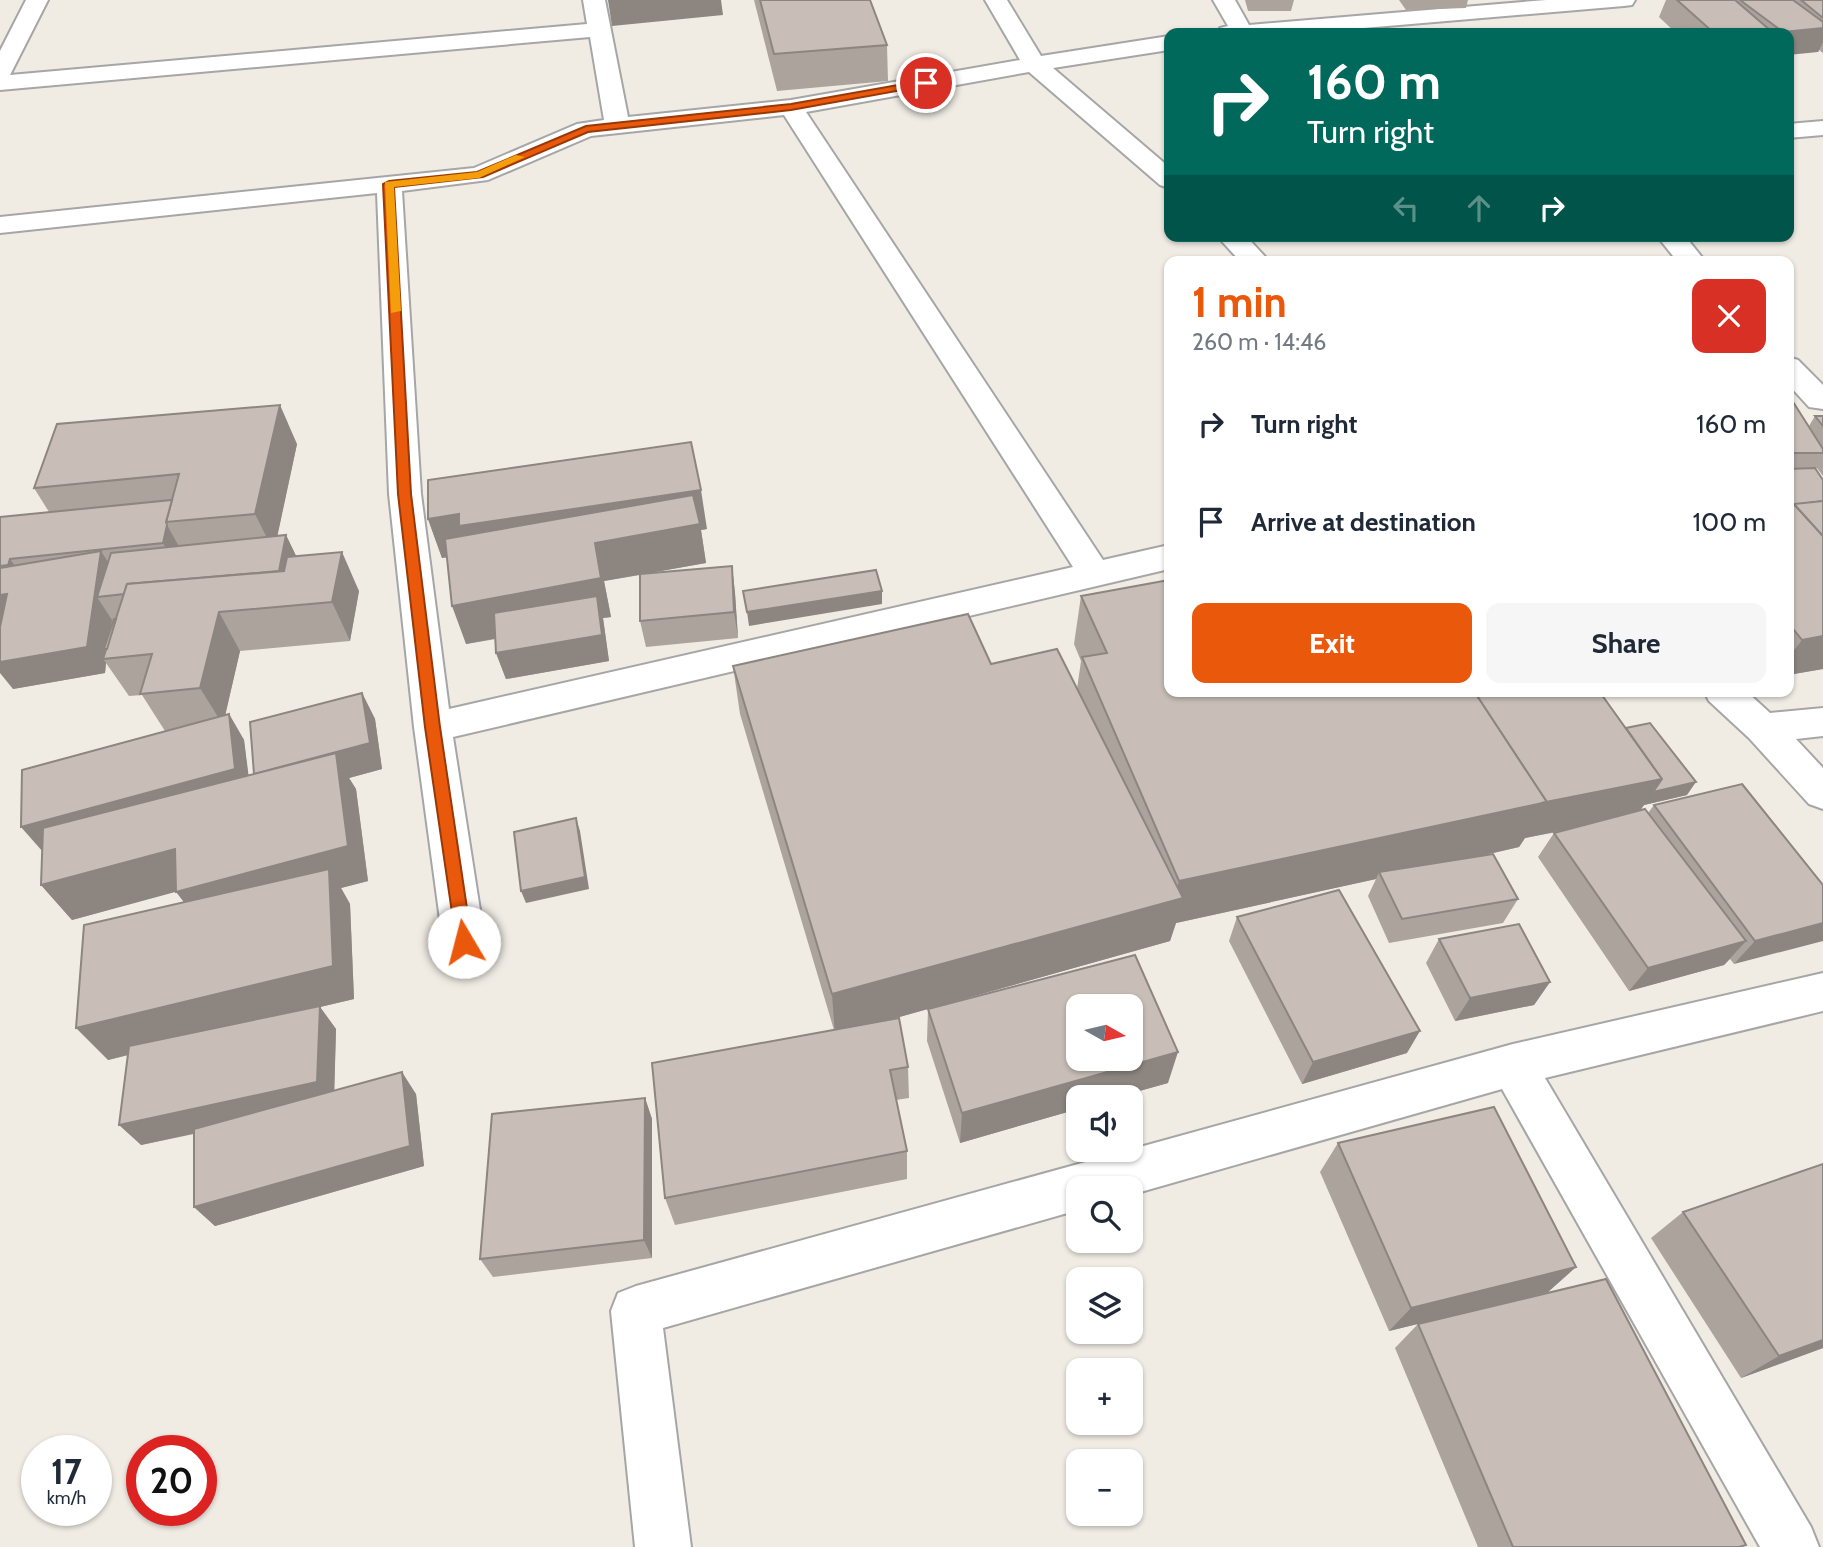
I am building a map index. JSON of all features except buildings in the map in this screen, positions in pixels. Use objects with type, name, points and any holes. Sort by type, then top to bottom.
[{"type":"street","points":[[0,73],[37,0]]},
{"type":"street","points":[[594,0],[617,124]]},
{"type":"street","points":[[996,0],[1034,64],[1164,176]]},
{"type":"street","points":[[1224,0],[1234,28]]},
{"type":"street","points":[[1261,28],[1380,10],[1624,0]]},
{"type":"street","points":[[0,83],[599,30]]},
{"type":"street","points":[[0,225],[479,175],[586,129],[791,107],[1164,44]]},
{"type":"street","points":[[791,107],[1095,575]]},
{"type":"street","points":[[1794,130],[1823,128]]},
{"type":"street","points":[[389,184],[405,494],[433,727],[464,942]]},
{"type":"street","points":[[1236,242],[1251,256]]},
{"type":"street","points":[[1675,242],[1688,256]]},
{"type":"street","points":[[1794,372],[1823,400]]},
{"type":"street","points":[[433,727],[1164,558]]},
{"type":"street","points":[[1729,697],[1762,727],[1823,793]]},
{"type":"street","points":[[1762,727],[1823,722]]},
{"type":"street","points":[[663,1547],[636,1311],[1513,1065],[1823,992]]},
{"type":"street","points":[[1513,1065],[1791,1547]]},
{"type":"slow traffic","points":[[395,311],[389,184],[479,175],[520,157]]},
{"type":"route","points":[[464,942],[433,727],[405,494],[389,184],[479,175],[586,129],[791,107],[926,83]]}]
